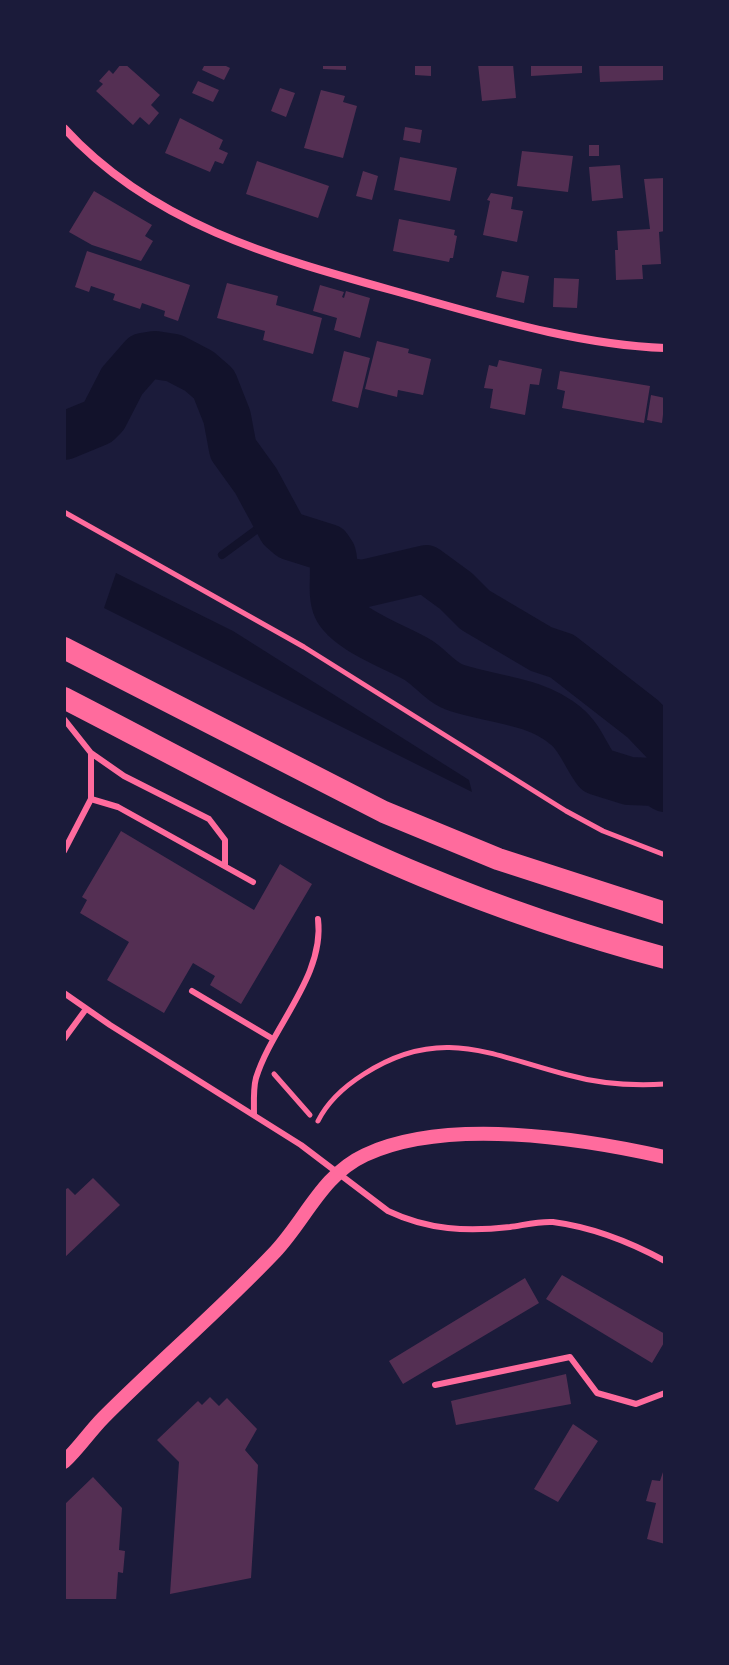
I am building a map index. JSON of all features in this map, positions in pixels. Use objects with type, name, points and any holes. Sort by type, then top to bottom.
[{"type":"highway","points":[[64,648],[384,812],[498,859],[665,913]]},
{"type":"highway","points":[[64,698],[309,824],[424,877],[549,924],[665,958]]},
{"type":"street","points":[[64,128],[104,166],[140,192],[243,246],[320,270],[575,338],[620,347],[665,348]]},
{"type":"street","points":[[64,1462],[104,1417],[278,1249],[336,1172],[364,1155],[403,1142],[450,1136],[556,1139],[665,1157]]},
{"type":"lane","points":[[64,719],[91,753],[124,776],[209,819],[225,840],[225,866]]},
{"type":"lane","points":[[64,851],[91,799],[91,753]]},
{"type":"lane","points":[[91,799],[118,807],[253,882]]},
{"type":"lane","points":[[254,1115],[255,1081],[273,1039],[300,995],[320,935],[318,919]]},
{"type":"lane","points":[[192,991],[273,1039]]},
{"type":"lane","points":[[64,993],[254,1115],[388,1211],[408,1221],[431,1227],[488,1229],[552,1222],[632,1243],[665,1261]]},
{"type":"lane","points":[[64,1039],[86,1009]]},
{"type":"lane","points":[[435,1385],[570,1357],[597,1393],[636,1404],[665,1393]]},
{"type":"path","points":[[64,512],[304,647],[566,811],[603,831],[665,855]]},
{"type":"path","points":[[318,1121],[335,1097],[376,1067],[411,1052],[440,1046],[475,1049],[601,1082],[665,1084]]},
{"type":"path","points":[[263,1062],[310,1115]]},
{"type":"shaded area","points":[[116,573],[233,631],[469,780],[472,792],[104,608]]},
{"type":"building","points":[[121,64],[125,64],[160,95],[151,105],[159,113],[149,125],[140,117],[133,125],[96,91],[103,84],[99,81],[109,70],[113,74]]},
{"type":"building","points":[[205,64],[222,64],[230,68],[224,80],[202,70]]},
{"type":"building","points":[[323,64],[346,64],[346,70],[323,69]]},
{"type":"building","points":[[415,64],[431,64],[431,76],[415,75]]},
{"type":"building","points":[[478,64],[513,64],[516,98],[482,101]]},
{"type":"building","points":[[531,64],[582,64],[582,73],[531,76]]},
{"type":"building","points":[[599,64],[665,64],[665,80],[600,82]]},
{"type":"building","points":[[198,81],[219,90],[213,102],[192,93]]},
{"type":"building","points":[[280,88],[295,93],[286,117],[271,111]]},
{"type":"building","points":[[321,90],[345,96],[343,102],[357,106],[343,158],[304,148]]},
{"type":"building","points":[[180,118],[223,140],[219,149],[228,153],[223,164],[215,161],[210,172],[165,153]]},
{"type":"building","points":[[405,127],[422,130],[420,143],[403,140]]},
{"type":"building","points":[[589,145],[599,145],[599,156],[589,156]]},
{"type":"building","points":[[522,151],[573,156],[568,192],[517,186]]},
{"type":"building","points":[[400,157],[457,168],[450,201],[394,190]]},
{"type":"building","points":[[257,161],[329,186],[318,218],[246,194]]},
{"type":"building","points":[[620,165],[623,198],[592,201],[589,167]]},
{"type":"building","points":[[363,171],[378,176],[372,200],[356,196]]},
{"type":"building","points":[[665,178],[665,231],[659,232],[661,264],[642,265],[643,279],[616,280],[617,231],[650,229],[644,179]]},
{"type":"building","points":[[94,191],[152,225],[145,236],[153,241],[141,261],[92,245],[69,232]]},
{"type":"building","points":[[491,193],[513,197],[511,209],[523,211],[517,242],[483,235],[490,201],[487,200]]},
{"type":"building","points":[[399,219],[455,230],[454,235],[457,236],[453,258],[449,262],[393,251]]},
{"type":"building","points":[[87,251],[190,285],[178,321],[164,316],[165,311],[142,303],[140,309],[113,300],[115,294],[91,286],[89,292],[75,287]]},
{"type":"building","points":[[502,271],[529,276],[524,303],[496,297]]},
{"type":"building","points":[[554,278],[579,279],[577,308],[553,307]]},
{"type":"building","points":[[227,283],[278,296],[276,305],[322,318],[313,354],[263,340],[265,331],[217,318]]},
{"type":"building","points":[[320,285],[344,292],[344,298],[346,291],[370,298],[360,338],[334,330],[337,318],[313,311]]},
{"type":"building","points":[[377,341],[409,349],[408,353],[431,359],[423,395],[398,390],[397,397],[365,389]]},
{"type":"building","points":[[344,351],[370,358],[358,408],[332,401]]},
{"type":"building","points":[[499,360],[542,369],[539,385],[530,384],[525,415],[490,408],[493,389],[484,388],[489,365],[497,367]]},
{"type":"building","points":[[560,371],[650,386],[644,423],[562,408],[565,391],[557,389]]},
{"type":"building","points":[[651,395],[665,398],[662,423],[647,420]]},
{"type":"building","points":[[121,831],[254,910],[280,864],[312,884],[241,1004],[210,985],[215,976],[193,963],[164,1013],[107,980],[129,942],[80,913],[87,900],[82,897]]},
{"type":"building","points":[[93,1178],[120,1205],[64,1258],[64,1190],[68,1188],[75,1195]]},
{"type":"building","points":[[562,1275],[665,1334],[665,1341],[652,1363],[546,1299]]},
{"type":"building","points":[[525,1278],[539,1303],[403,1384],[389,1361]]},
{"type":"building","points":[[566,1374],[571,1404],[456,1425],[451,1401]]},
{"type":"building","points":[[210,1397],[219,1406],[227,1398],[257,1429],[245,1450],[258,1465],[251,1578],[170,1594],[179,1462],[157,1440],[198,1401],[202,1405]]},
{"type":"building","points":[[573,1424],[598,1441],[558,1502],[534,1489]]},
{"type":"building","points":[[664,1469],[665,1544],[647,1539],[656,1503],[646,1501],[652,1480],[660,1481]]},
{"type":"building","points":[[93,1477],[122,1508],[119,1550],[125,1551],[123,1573],[118,1572],[116,1601],[64,1601],[64,1505]]},
{"type":"waterway","points":[[64,436],[98,422],[122,381],[143,357],[174,358],[199,371],[214,384],[227,417],[233,449],[256,481],[282,529],[290,536],[328,548],[332,554],[335,602],[351,624],[418,660],[451,686],[528,706],[554,717],[575,736],[597,771],[629,781],[655,782],[665,788]]},
{"type":"waterway","points":[[222,555],[275,516]]},
{"type":"waterway","points":[[335,579],[362,584],[426,569],[475,610],[541,649],[562,656],[643,719],[665,742]]}]
